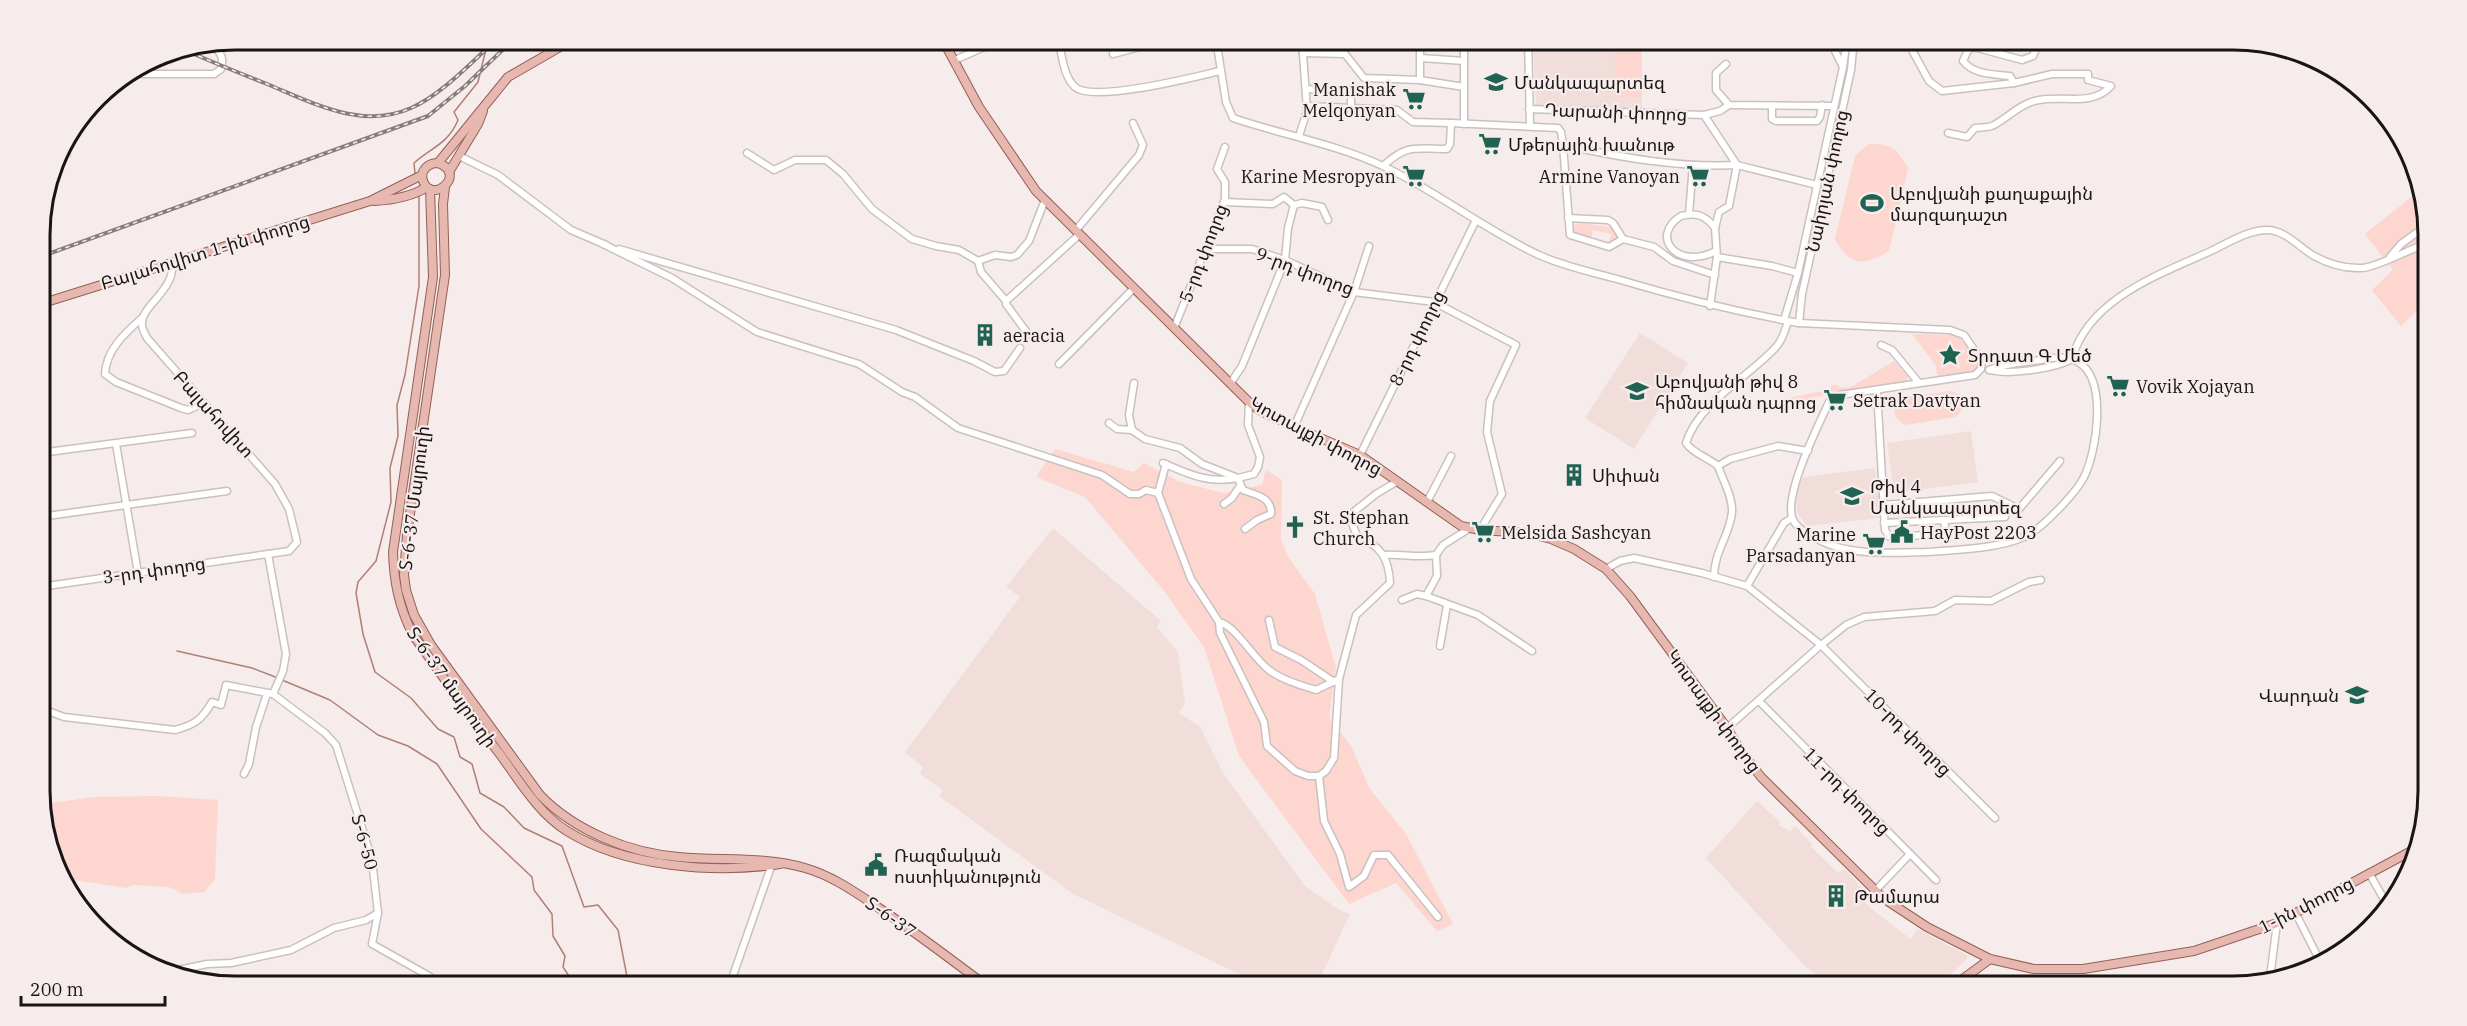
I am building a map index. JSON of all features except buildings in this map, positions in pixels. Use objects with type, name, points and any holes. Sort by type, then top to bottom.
[{"type":"main road","points":[[438,163],[508,77],[555,50]]},
{"type":"main road","name":"Կոտայքի փողոց","points":[[949,50],[979,107],[1036,191],[1249,402],[1259,410],[1294,427],[1360,455],[1461,525],[1479,530],[1512,530],[1551,539],[1574,549],[1606,568],[1630,596],[1761,777],[1875,891],[1927,927],[1990,959]]},
{"type":"main road","points":[[370,201],[397,199],[428,188],[438,190],[445,187],[449,180],[449,172],[478,124],[484,107]]},
{"type":"main road","points":[[370,201],[422,175],[428,165],[438,163],[445,166],[449,172]]},
{"type":"main road","points":[[422,175],[428,188]]},
{"type":"main road","name":"Տ-6-37 Մայրուղի","points":[[445,187],[443,204],[445,275],[407,534],[404,575],[414,615],[431,645],[502,750]]},
{"type":"main road","name":"Տ-6-37 մայրուղի","points":[[428,188],[433,277],[396,533],[394,574],[395,591],[402,613],[413,635],[502,750],[533,800],[567,831],[629,856],[677,862],[786,864]]},
{"type":"main road","name":"Բալահովիտ 1-ին փողոց","points":[[50,301],[370,201]]},
{"type":"main road","points":[[396,533],[407,534]]},
{"type":"main road","name":"1-ին փողոց","points":[[1990,959],[2034,969],[2083,969],[2194,951],[2277,923],[2407,853]]},
{"type":"main road","name":"Տ-6-37","points":[[786,864],[828,876],[854,891],[900,921],[973,976]]},
{"type":"main road","points":[[1967,976],[1990,959]]},
{"type":"street","points":[[955,60],[980,50]]},
{"type":"street","points":[[1061,50],[1067,76],[1075,87],[1086,92],[1129,90],[1220,72]]},
{"type":"street","points":[[1113,54],[1128,50]]},
{"type":"street","points":[[1217,50],[1226,102],[1233,118],[1299,136],[1383,166],[1424,187],[1529,250],[1556,262],[1710,306],[1786,321],[1955,331],[1968,340],[1981,359],[1981,368]]},
{"type":"street","points":[[1299,136],[1307,111],[1303,50]]},
{"type":"street","points":[[1420,50],[1420,80]]},
{"type":"street","points":[[1464,50],[1464,124]]},
{"type":"street","points":[[1528,50],[1530,125]]},
{"type":"street","points":[[1835,50],[1843,67]]},
{"type":"street","name":"Նաիրյան փողոց","points":[[1718,466],[1688,446],[1686,443],[1688,436],[1713,404],[1777,346],[1798,273],[1845,50]]},
{"type":"street","name":"Նաիրյան փողոց","points":[[1799,323],[1802,294],[1851,70],[1853,50]]},
{"type":"street","points":[[1912,50],[1929,81],[1942,91],[2014,83],[2052,74],[2088,74],[2088,81],[2110,86],[2103,94],[2092,99],[2049,98],[2032,101],[2012,111],[1992,126],[1975,128],[1967,137],[1947,133]]},
{"type":"street","points":[[1968,50],[1963,61],[1969,68],[1983,73],[2010,76],[2014,83]]},
{"type":"street","points":[[1985,50],[2022,60],[2033,56],[2035,50]]},
{"type":"street","points":[[142,74],[213,74],[221,69],[223,60],[218,51]]},
{"type":"street","points":[[1303,53],[1345,54],[1364,78],[1420,80],[1464,87]]},
{"type":"street","points":[[1421,58],[1464,61]]},
{"type":"street","points":[[1726,64],[1716,73],[1716,90],[1729,105]]},
{"type":"street","points":[[1306,89],[1347,92],[1351,95],[1351,108]]},
{"type":"street","points":[[1704,114],[1720,111],[1729,105],[1834,105]]},
{"type":"street","points":[[1772,105],[1772,119],[1776,121],[1817,122],[1822,105]]},
{"type":"street","points":[[1307,106],[1397,110],[1413,122],[1530,125],[1560,129],[1568,232],[1574,238],[1609,247],[1623,239]]},
{"type":"street","name":"Դարանի փողոց","points":[[1529,109],[1704,114],[1737,165]]},
{"type":"street","points":[[1006,301],[1078,232],[1139,155],[1143,145],[1133,123]]},
{"type":"street","points":[[1383,166],[1399,151],[1406,149],[1447,149],[1450,144],[1451,123]]},
{"type":"street","points":[[1563,145],[1619,157],[1693,165],[1737,165],[1817,185]]},
{"type":"street","name":"5-րդ փողոց","points":[[1174,326],[1207,249],[1224,202],[1225,182],[1217,169],[1225,147]]},
{"type":"street","points":[[747,153],[774,170],[795,160],[826,160],[843,174],[872,209],[912,239],[959,250],[978,261],[981,272],[1006,301],[1028,333]]},
{"type":"street","points":[[459,156],[498,175],[571,230],[672,278],[757,332],[859,364],[902,392],[915,397],[958,428],[1102,475],[1130,494],[1139,494],[1146,490],[1158,493]]},
{"type":"street","points":[[1689,214],[1693,165]]},
{"type":"street","points":[[1710,306],[1715,275],[1715,228],[1719,212],[1730,206],[1737,165]]},
{"type":"street","points":[[1224,202],[1273,204],[1284,196],[1294,205]]},
{"type":"street","points":[[978,261],[995,255],[1011,257],[1023,249],[1029,241],[1045,200]]},
{"type":"street","points":[[1294,205],[1302,203],[1322,207],[1328,220]]},
{"type":"street","points":[[1230,384],[1242,366],[1285,260],[1288,228],[1294,205]]},
{"type":"street","points":[[1715,228],[1703,216],[1689,214],[1676,219],[1670,228],[1668,240],[1673,251],[1679,255],[1695,258],[1716,254],[1798,273]]},
{"type":"street","points":[[1568,218],[1608,220],[1613,223],[1623,239],[1654,247],[1673,261],[1715,275]]},
{"type":"street","name":"8-րդ փողոց","points":[[1360,455],[1476,220]]},
{"type":"street","points":[[2072,359],[2075,347],[2083,333],[2123,294],[2160,274],[2249,234],[2266,230],[2281,233],[2315,256],[2338,266],[2364,268],[2418,247]]},
{"type":"street","points":[[2390,258],[2401,244],[2418,232]]},
{"type":"street","points":[[603,244],[896,330],[974,361],[995,372],[1004,371],[1020,348]]},
{"type":"street","points":[[1294,427],[1354,292],[1369,246]]},
{"type":"street","name":"9-րդ փողոց","points":[[1207,249],[1252,249],[1285,260],[1354,292],[1434,302],[1516,345],[1490,401],[1486,432],[1502,494],[1479,530]]},
{"type":"street","points":[[172,263],[174,272],[170,281],[142,318],[119,339],[105,365],[105,374],[116,382],[181,408],[188,410],[204,403]]},
{"type":"street","points":[[1059,364],[1134,288]]},
{"type":"street","name":"Բալահովիտ","points":[[142,318],[141,326],[147,338],[275,484],[289,509],[297,542],[289,551],[268,554]]},
{"type":"street","points":[[1881,345],[1892,350],[1912,378],[1919,383]]},
{"type":"street","points":[[2058,357],[2072,359],[2086,369],[2095,389],[2097,417],[2086,473],[2079,485],[2046,522],[2025,537],[1989,545],[1932,552],[1857,551],[1825,543],[1802,530],[1792,518],[1794,487],[1831,400],[1839,395],[1971,376],[1981,368],[1989,370],[2000,365],[2058,357]]},
{"type":"street","points":[[1132,430],[1129,416],[1134,383]]},
{"type":"street","points":[[1876,390],[1884,523],[1890,537],[1946,534],[1944,520]]},
{"type":"street","points":[[1249,402],[1248,424],[1260,457],[1254,474],[1222,481],[1186,474],[1164,463],[1158,493],[1191,579],[1219,622],[1220,633],[1264,722],[1267,746],[1295,771],[1308,776],[1318,776],[1326,771],[1334,758],[1336,681],[1356,615],[1390,583],[1385,555],[1365,538],[1357,536],[1350,518],[1355,510],[1398,481]]},
{"type":"street","points":[[1109,423],[1117,429],[1132,430],[1145,439],[1180,448],[1202,464],[1238,478]]},
{"type":"street","points":[[50,452],[192,433]]},
{"type":"street","points":[[116,444],[138,573]]},
{"type":"street","points":[[1714,577],[1715,555],[1732,513],[1718,466],[1730,459],[1778,446],[1808,451]]},
{"type":"street","points":[[1427,502],[1451,456]]},
{"type":"street","points":[[1883,505],[1992,496],[2019,509],[2060,461]]},
{"type":"street","points":[[1238,478],[1243,490],[1263,497],[1272,508],[1270,516],[1257,520],[1245,529]]},
{"type":"street","points":[[1224,504],[1232,498],[1240,486]]},
{"type":"street","points":[[50,516],[227,491]]},
{"type":"street","points":[[1884,523],[2005,517]]},
{"type":"street","points":[[1606,568],[1620,561],[1634,558],[1747,586],[1784,523],[1792,518]]},
{"type":"street","points":[[1426,596],[1437,576],[1436,555],[1443,545],[1470,528]]},
{"type":"street","points":[[244,774],[249,764],[256,727],[284,671],[286,654],[268,554]]},
{"type":"street","name":"3-րդ փողոց","points":[[50,586],[268,554]]},
{"type":"street","points":[[1385,555],[1402,554],[1418,558],[1436,555]]},
{"type":"street","points":[[1727,728],[1821,645],[1846,626],[1864,617],[1935,611],[1955,600],[1990,601],[2029,582],[2041,580]]},
{"type":"street","name":"10-րդ փողոց","points":[[1747,586],[1821,645],[1995,818]]},
{"type":"street","points":[[1402,600],[1417,594],[1478,615],[1532,651]]},
{"type":"street","points":[[1440,646],[1447,605]]},
{"type":"street","points":[[1269,620],[1275,647],[1336,681]]},
{"type":"street","points":[[1219,622],[1230,627],[1250,653],[1269,671],[1298,685],[1316,690],[1336,681]]},
{"type":"street","points":[[50,712],[64,717],[175,730],[190,726],[202,719],[212,702],[221,705],[226,685],[272,693]]},
{"type":"street","name":"Տ-6-50","points":[[272,693],[325,733],[336,745],[372,860],[378,913],[372,944],[429,976]]},
{"type":"street","name":"11-րդ փողոց","points":[[1758,701],[1936,880]]},
{"type":"street","points":[[1318,776],[1324,821],[1340,854],[1349,887],[1364,876],[1374,855],[1388,855],[1438,917]]},
{"type":"street","points":[[1875,891],[1910,854]]},
{"type":"street","points":[[733,976],[772,863]]},
{"type":"street","points":[[2369,873],[2383,898]]},
{"type":"street","points":[[2295,912],[2317,956]]},
{"type":"street","points":[[183,969],[207,964],[231,963],[291,950],[334,928],[366,920],[378,913]]},
{"type":"street","points":[[2271,972],[2277,923]]},
{"type":"shaded area","points":[[1533,50],[1642,50],[1642,109],[1536,107]]},
{"type":"shaded area","points":[[1615,50],[1641,50],[1641,97],[1614,97]]},
{"type":"shaded area","points":[[1848,50],[1850,50],[1798,298],[1796,298]]},
{"type":"shaded area","name":"Աբովյանի քաղաքային մարզադաշտ","points":[[1869,144],[1883,145],[1893,149],[1908,168],[1889,251],[1872,259],[1858,261],[1846,255],[1835,239],[1855,156]]},
{"type":"shaded area","points":[[2413,196],[2418,235],[2418,310],[2401,326],[2372,290],[2393,270],[2365,234]]},
{"type":"shaded area","points":[[1580,223],[1610,227],[1616,236],[1615,242],[1609,242],[1611,234],[1593,230],[1591,239],[1575,235],[1572,232],[1574,225]]},
{"type":"shaded area","name":"Աբովյանի թիվ 8 հիմնական դպրոց","points":[[1640,333],[1688,363],[1634,449],[1585,418]]},
{"type":"shaded area","points":[[1912,334],[1953,335],[1960,338],[1978,361],[1978,369],[1974,373],[1938,377],[1935,364]]},
{"type":"shaded area","points":[[1894,361],[1908,377],[1906,382],[1814,397],[1802,404],[1779,406],[1778,400],[1828,390],[1834,384],[1842,388],[1851,387]]},
{"type":"shaded area","points":[[1951,391],[1963,398],[1965,406],[1956,417],[1905,425],[1895,417],[1894,405],[1900,398]]},
{"type":"shaded area","points":[[1971,431],[1978,482],[1894,493],[1887,443]]},
{"type":"shaded area","points":[[1055,449],[1134,472],[1144,463],[1180,482],[1223,493],[1262,485],[1266,470],[1282,480],[1281,540],[1289,558],[1315,594],[1336,668],[1329,718],[1351,746],[1370,789],[1406,834],[1453,924],[1437,931],[1396,883],[1349,904],[1239,756],[1204,647],[1164,591],[1085,497],[1036,477]]},
{"type":"shaded area","points":[[1875,468],[1881,518],[1807,526],[1797,513],[1796,491],[1803,477]]},
{"type":"shaded area","points":[[1053,528],[1161,621],[1157,627],[1178,652],[1185,703],[1179,713],[1200,727],[1223,773],[1305,886],[1341,911],[1350,914],[1321,976],[1243,976],[1073,894],[939,796],[943,790],[920,774],[923,767],[905,752],[1020,597],[1006,587]]},
{"type":"shaded area","points":[[156,796],[218,800],[215,879],[204,892],[183,894],[169,887],[133,885],[127,888],[73,880],[59,851],[50,803],[94,797]]},
{"type":"shaded area","points":[[1757,801],[1780,822],[1778,825],[1790,831],[1795,826],[1813,845],[1811,847],[1838,873],[1844,868],[1867,894],[1862,899],[1911,939],[1917,929],[1967,955],[1967,959],[1949,976],[1818,976],[1804,965],[1706,858]]},
{"type":"waterway","points":[[415,174],[414,163],[444,140],[454,128],[458,120],[454,112],[478,82],[486,50]]},
{"type":"waterway","points":[[419,196],[419,286],[405,375],[397,405],[398,436],[390,468],[391,502],[376,561],[358,582],[356,593],[363,634],[375,672],[411,698],[438,729],[454,737],[460,757],[472,764],[480,793],[504,807],[524,828],[562,846],[584,907],[598,905],[618,930],[627,976]]},
{"type":"waterway","points":[[177,651],[252,668],[278,678]]},
{"type":"waterway","points":[[282,680],[330,700],[378,735],[408,746],[437,764],[481,829],[532,877],[534,890],[552,914],[553,936],[565,956],[563,967],[569,976]]},
{"type":"railway","points":[[194,54],[320,106],[356,115],[374,116],[393,114],[422,102],[456,77],[485,50]]},
{"type":"railway","points":[[50,253],[428,116],[465,86],[503,50]]},
{"type":"place","name":"Մանկապարտեզ","points":[[1496,82]]},
{"type":"place","name":"Manishak Melqonyan","points":[[1414,99]]},
{"type":"place","name":"Մթերային խանութ","points":[[1490,144]]},
{"type":"place","name":"Karine Mesropyan","points":[[1414,176]]},
{"type":"place","name":"Armine Vanoyan","points":[[1698,176]]},
{"type":"place","name":"Աբովյանի քաղաքային մարզադաշտ","points":[[1872,203]]},
{"type":"place","name":"aeracia","points":[[985,335]]},
{"type":"place","name":"Տրդատ Գ Մեծ","points":[[1950,355]]},
{"type":"place","name":"Vovik Xojayan","points":[[2118,386]]},
{"type":"place","name":"Աբովյանի թիվ 8 հիմնական դպրոց","points":[[1637,391]]},
{"type":"place","name":"Setrak Davtyan","points":[[1835,400]]},
{"type":"place","name":"Սիփան","points":[[1574,475]]},
{"type":"place","name":"Թիվ 4 Մանկապարտեզ","points":[[1852,496]]},
{"type":"place","name":"St. Stephan Church","points":[[1295,527]]},
{"type":"place","name":"Melsida Sashcyan","points":[[1483,532]]},
{"type":"place","name":"HayPost 2203","points":[[1902,532]]},
{"type":"place","name":"Marine Parsadanyan","points":[[1874,544]]},
{"type":"place","name":"Վարդան","points":[[2357,695]]},
{"type":"place","name":"Ռազմական ոստիկանություն","points":[[876,865]]},
{"type":"place","name":"Թամարա","points":[[1836,896]]}]
